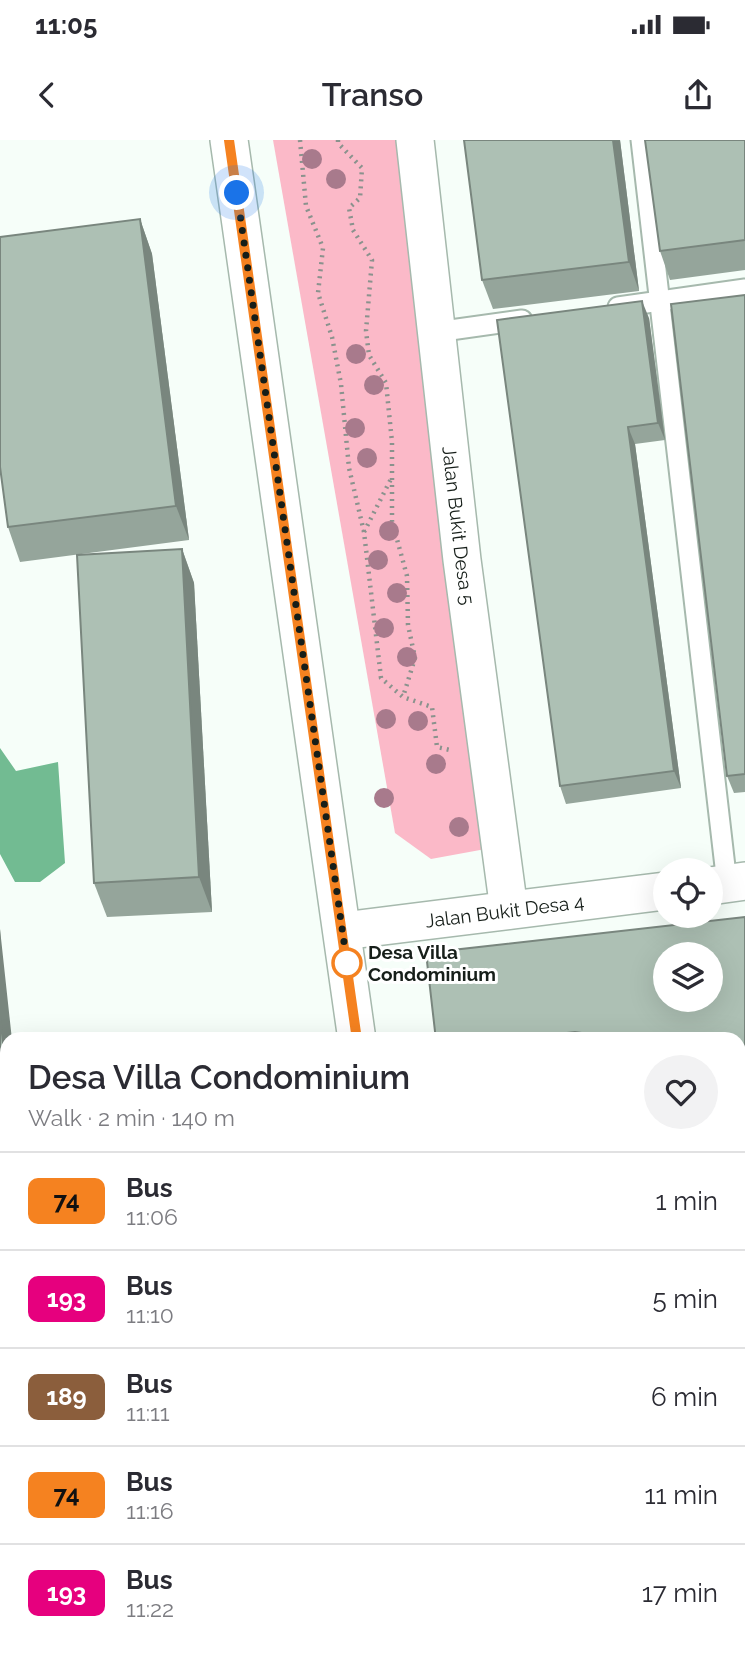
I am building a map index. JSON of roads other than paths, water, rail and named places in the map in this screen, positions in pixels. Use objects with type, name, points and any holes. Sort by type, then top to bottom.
[{"type":"street","points":[[229,140],[356,1032]]},
{"type":"street","name":"Jalan Bukit Desa 5","points":[[415,140],[436,332],[509,911]]},
{"type":"street","name":"Jalan Bukit Desa 4","points":[[343,931],[653,893]]},
{"type":"lane","points":[[641,140],[727,884]]},
{"type":"lane","points":[[594,310],[745,289]]},
{"type":"lane","points":[[436,332],[541,317]]},
{"type":"place","name":"Desa Villa Condominium","points":[[347,963]]}]
